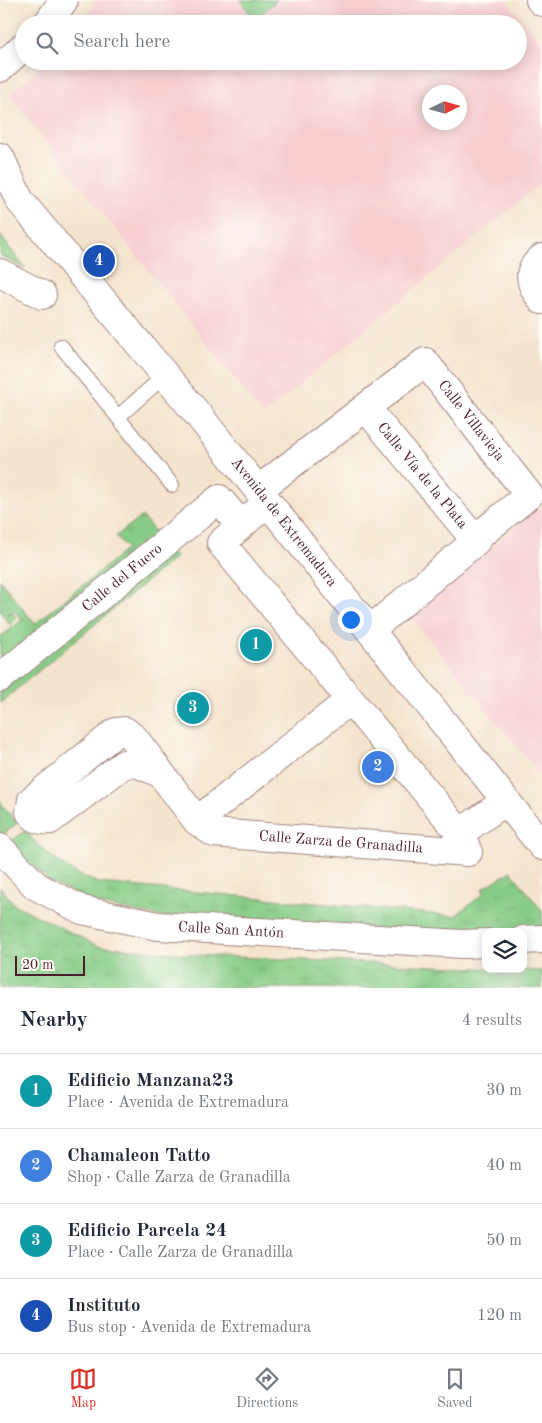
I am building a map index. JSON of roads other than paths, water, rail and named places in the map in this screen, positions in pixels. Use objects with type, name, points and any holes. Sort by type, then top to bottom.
[{"type":"street","points":[[43,0],[46,15]]},
{"type":"street","points":[[53,15],[64,0]]},
{"type":"street","name":"Avenida de Extremadura","points":[[0,157],[10,194],[263,496],[542,846]]},
{"type":"street","points":[[542,258],[532,269],[530,278],[534,289],[542,300]]},
{"type":"street","points":[[0,273],[42,294]]},
{"type":"street","name":"Calle Villavieja","points":[[366,408],[425,362],[529,495],[486,530]]},
{"type":"street","name":"Calle Vía de la Plata","points":[[350,700],[221,543],[241,525],[263,496],[366,408],[476,541],[370,630]]},
{"type":"street","name":"Calle del Fuero","points":[[0,678],[219,499],[241,525]]},
{"type":"street","points":[[197,821],[350,700],[460,833],[506,801]]},
{"type":"street","name":"Calle Zarza de Granadilla","points":[[157,772],[197,821],[214,833],[468,852],[460,833]]},
{"type":"street","name":"Calle San Antón","points":[[0,848],[36,886],[82,910],[158,926],[462,944],[482,943]]},
{"type":"street","points":[[527,940],[542,939]]},
{"type":"lane","points":[[61,346],[172,485]]},
{"type":"lane","points":[[118,417],[164,376]]},
{"type":"place","name":"Instituto","points":[[99,261]]},
{"type":"place","name":"Edificio Manzana23","points":[[256,645]]},
{"type":"place","name":"Edificio Parcela 24","points":[[193,708]]},
{"type":"place","name":"Chamaleon Tatto","points":[[378,767]]}]
